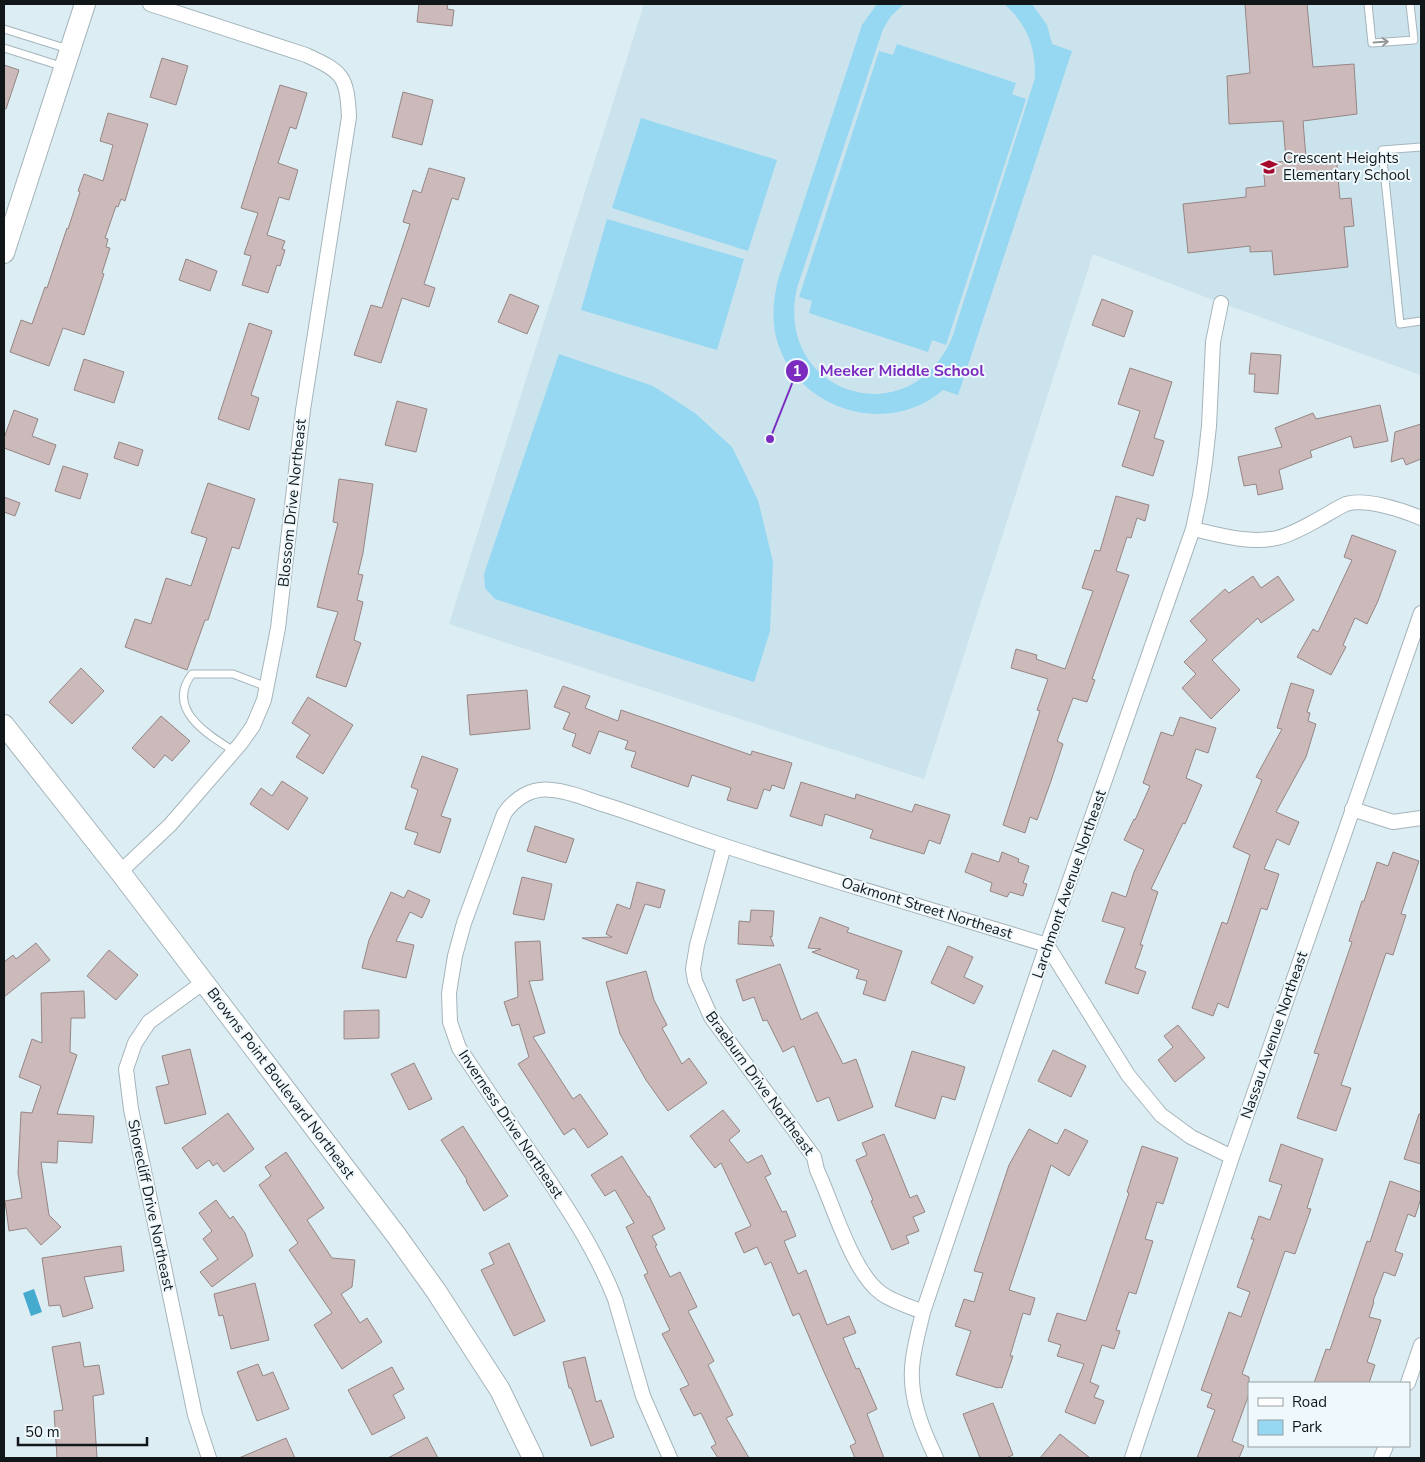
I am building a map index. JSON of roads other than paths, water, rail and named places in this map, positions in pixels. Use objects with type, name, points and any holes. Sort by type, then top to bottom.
[{"type":"street","points":[[4,253],[85,4]]},
{"type":"street","name":"Blossom Drive Northeast","points":[[120,872],[170,825],[234,751],[257,720],[267,687],[278,628],[303,410],[348,124],[348,95],[338,72],[306,55],[150,4]]},
{"type":"street","name":"Larchmont Avenue Northeast","points":[[936,1458],[928,1442],[913,1393],[913,1354],[923,1312],[1047,945],[1193,529],[1206,462],[1213,342],[1221,303]]},
{"type":"street","points":[[1193,529],[1231,538],[1262,540],[1277,538],[1305,526],[1338,508],[1356,502],[1385,507],[1421,518]]},
{"type":"street","name":"Nassau Avenue Northeast","points":[[1132,1458],[1232,1156],[1421,613]]},
{"type":"street","name":"Browns Point Boulevard Northeast","points":[[4,725],[204,982],[436,1291],[500,1390],[533,1458]]},
{"type":"street","name":"Oakmont Street Northeast","points":[[532,792],[552,790],[615,807],[724,846],[1047,945]]},
{"type":"street","name":"Inverness Drive Northeast","points":[[532,792],[510,805],[504,814],[467,914],[450,980],[450,1022],[459,1048],[555,1189],[583,1233],[610,1285],[642,1396],[670,1458]]},
{"type":"street","points":[[1352,809],[1393,822],[1421,818]]},
{"type":"street","name":"Braeburn Drive Northeast","points":[[724,846],[697,945],[693,969],[702,999],[711,1018],[814,1157],[817,1170],[852,1253],[864,1275],[882,1294],[923,1312]]},
{"type":"street","points":[[1047,945],[1128,1075],[1161,1115],[1191,1138],[1232,1156]]},
{"type":"street","name":"Shorecliff Drive Northeast","points":[[204,982],[149,1022],[135,1043],[126,1069],[131,1109],[196,1415],[209,1458]]},
{"type":"street","points":[[1408,1382],[1421,1346]]},
{"type":"lane","points":[[1368,4],[1372,43],[1414,40],[1410,4]]},
{"type":"lane","points":[[4,29],[67,59]]},
{"type":"lane","points":[[4,48],[67,59]]},
{"type":"lane","points":[[1421,147],[1382,150],[1400,324],[1421,321]]},
{"type":"lane","points":[[234,751],[212,738],[190,716],[183,697],[187,681],[192,674],[233,674],[267,687]]},
{"type":"place","name":"Crescent Heights Elementary School","points":[[1269,167]]},
{"type":"place","name":"Meeker Middle School","points":[[770,439]]}]
